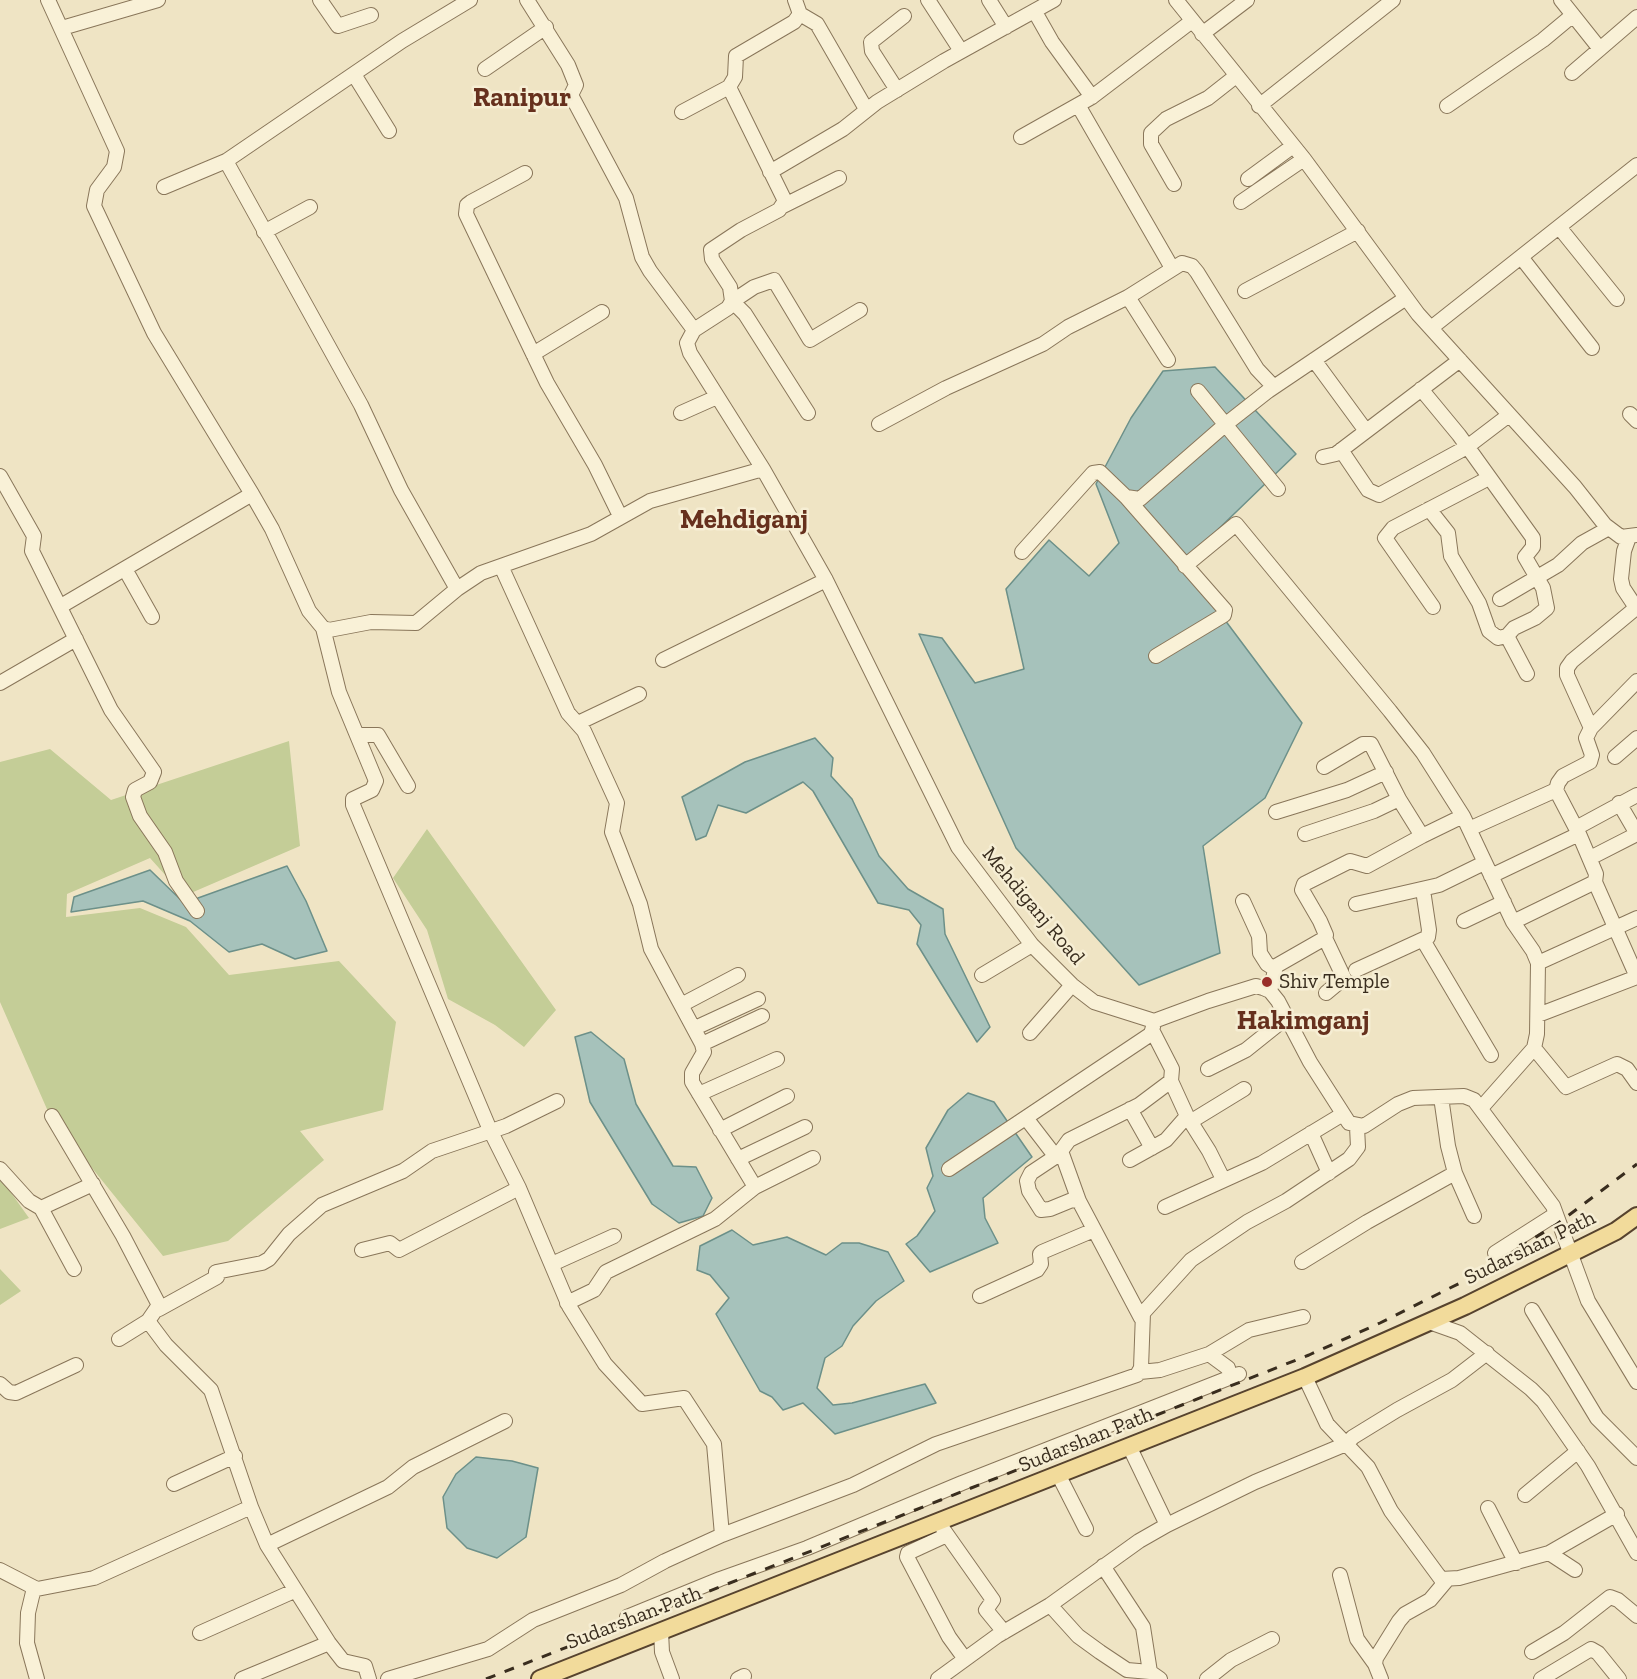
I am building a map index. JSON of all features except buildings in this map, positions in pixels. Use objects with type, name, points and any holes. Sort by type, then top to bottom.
[{"type":"main road","name":"Sudarshan Path","points":[[540,1679],[661,1631],[919,1539],[1059,1476],[1305,1377],[1429,1322],[1636,1220]]},
{"type":"street","points":[[48,0],[117,151],[114,167],[97,190],[94,206],[154,333],[252,494],[272,530],[309,611],[323,628],[339,692],[376,785],[372,790],[353,799],[353,805],[490,1130],[519,1188],[567,1303],[605,1364],[638,1401],[647,1405],[681,1397],[714,1444],[722,1535]]},
{"type":"street","points":[[62,28],[158,0]]},
{"type":"street","points":[[320,0],[338,26],[371,15]]},
{"type":"street","points":[[164,187],[226,161],[402,41],[470,0]]},
{"type":"street","points":[[526,0],[546,27],[568,65],[576,85],[571,95],[626,198],[642,257],[694,330],[728,308],[733,301],[754,287],[774,280],[810,340],[860,310]]},
{"type":"street","points":[[928,0],[961,51]]},
{"type":"street","points":[[989,0],[1006,27]]},
{"type":"street","points":[[770,172],[843,129],[866,109],[961,51],[1054,0]]},
{"type":"street","points":[[1202,34],[1247,0]]},
{"type":"street","points":[[1259,106],[1393,0]]},
{"type":"street","points":[[1562,0],[1600,49]]},
{"type":"street","points":[[1184,3],[1192,21],[1304,159],[1406,298],[1431,328],[1609,528],[1621,537],[1633,536]]},
{"type":"street","points":[[682,112],[729,87],[735,77],[735,61],[740,52],[789,26],[797,7],[817,24],[866,109]]},
{"type":"street","points":[[1035,12],[1052,42],[1092,97]]},
{"type":"street","points":[[1447,106],[1543,40],[1573,15]]},
{"type":"street","points":[[897,90],[872,51],[871,42],[904,16]]},
{"type":"street","points":[[1572,73],[1637,17]]},
{"type":"street","points":[[1021,137],[1092,97],[1192,21]]},
{"type":"street","points":[[485,69],[546,27]]},
{"type":"street","points":[[355,75],[389,131]]},
{"type":"street","points":[[1174,184],[1151,144],[1151,133],[1166,119],[1208,98],[1236,76]]},
{"type":"street","points":[[729,87],[783,195],[783,206]]},
{"type":"street","points":[[1078,105],[1172,268]]},
{"type":"street","points":[[1248,179],[1293,146]]},
{"type":"street","points":[[1241,202],[1304,159]]},
{"type":"street","points":[[226,161],[361,405],[401,490],[457,589]]},
{"type":"street","points":[[1431,328],[1637,165]]},
{"type":"street","points":[[525,173],[471,202],[467,205],[466,214],[547,383],[595,465],[620,516]]},
{"type":"street","points":[[808,413],[745,314],[733,301],[730,287],[712,259],[711,250],[783,206],[839,178]]},
{"type":"street","points":[[264,232],[310,207]]},
{"type":"street","points":[[1558,227],[1617,299]]},
{"type":"street","points":[[1245,291],[1358,231]]},
{"type":"street","points":[[1521,257],[1592,348]]},
{"type":"street","points":[[879,424],[946,388],[1043,344],[1068,327],[1128,297],[1182,262],[1192,266],[1257,369],[1274,387]]},
{"type":"street","points":[[1128,297],[1168,360]]},
{"type":"street","points":[[1126,497],[1140,499],[1226,424],[1274,387],[1406,298]]},
{"type":"street","points":[[533,354],[602,312]]},
{"type":"street","name":"Mehdiganj Road","points":[[694,330],[687,343],[690,353],[763,469],[826,580],[958,847],[1032,945],[1072,985],[1094,1002],[1154,1026]]},
{"type":"street","points":[[1314,360],[1366,431]]},
{"type":"street","points":[[1323,457],[1336,454],[1460,360]]},
{"type":"street","points":[[1421,389],[1467,447],[1533,538],[1533,547],[1525,557],[1546,596],[1547,608],[1535,618],[1514,628],[1507,636],[1498,638],[1489,631],[1479,603],[1451,556],[1448,533],[1429,509]]},
{"type":"street","points":[[1198,391],[1278,489]]},
{"type":"street","points":[[681,413],[717,397]]},
{"type":"street","points":[[1341,450],[1368,490],[1379,495],[1467,447],[1509,415]]},
{"type":"street","points":[[323,628],[329,630],[371,622],[416,623],[457,589],[481,573],[591,534],[650,501],[763,469]]},
{"type":"street","points":[[1022,552],[1093,473],[1100,472],[1126,497],[1225,610],[1224,615],[1156,656]]},
{"type":"street","points":[[0,476],[33,536],[32,551],[62,606],[111,710],[152,769],[150,782],[135,790],[133,798],[141,816],[165,852],[176,881],[197,911]]},
{"type":"street","points":[[1433,607],[1385,538],[1393,528],[1489,478]]},
{"type":"street","points":[[62,606],[252,494]]},
{"type":"street","points":[[1185,566],[1236,524],[1403,728],[1463,816],[1514,922],[1538,963],[1538,1015],[1534,1048],[1482,1107]]},
{"type":"street","points":[[1500,599],[1558,565],[1591,537],[1609,528]]},
{"type":"street","points":[[1633,536],[1637,553]]},
{"type":"street","points":[[1591,728],[1567,668],[1572,661],[1637,608],[1621,579],[1624,551],[1633,536]]},
{"type":"street","points":[[501,566],[568,713],[578,723],[617,803],[612,832],[640,904],[651,949],[702,1044],[702,1055],[691,1078],[755,1187]]},
{"type":"street","points":[[125,569],[152,617]]},
{"type":"street","points":[[663,660],[826,580]]},
{"type":"street","points":[[1507,636],[1527,674]]},
{"type":"street","points":[[0,683],[76,639]]},
{"type":"street","points":[[1469,829],[1556,790],[1563,776],[1590,762],[1593,758],[1586,738],[1591,728],[1637,681]]},
{"type":"street","points":[[578,723],[639,694]]},
{"type":"street","points":[[357,735],[372,733],[380,737],[408,786]]},
{"type":"street","points":[[1615,757],[1637,738]]},
{"type":"street","points":[[1324,767],[1368,743],[1374,747],[1399,799],[1422,836]]},
{"type":"street","points":[[1276,812],[1347,790],[1386,772]]},
{"type":"street","points":[[1538,1015],[1637,977],[1595,882],[1596,874],[1590,858],[1556,790]]},
{"type":"street","points":[[1491,876],[1578,831],[1619,803],[1637,795]]},
{"type":"street","points":[[1305,834],[1374,811],[1399,799]]},
{"type":"street","points":[[1590,858],[1637,834],[1619,803]]},
{"type":"street","points":[[1326,993],[1344,978],[1325,938],[1320,921],[1302,890],[1304,884],[1350,861],[1367,866],[1463,816]]},
{"type":"street","points":[[1356,904],[1439,885],[1484,863]]},
{"type":"street","points":[[1514,922],[1595,882]]},
{"type":"street","points":[[1356,970],[1423,940],[1429,930],[1423,890]]},
{"type":"street","points":[[1243,901],[1259,936],[1260,953],[1267,964],[1275,969]]},
{"type":"street","points":[[1464,921],[1504,902]]},
{"type":"street","points":[[1538,963],[1637,918]]},
{"type":"street","points":[[1270,991],[1275,969],[1280,963],[1325,938]]},
{"type":"street","points":[[1423,940],[1491,1055]]},
{"type":"street","points":[[982,975],[1032,945]]},
{"type":"street","points":[[682,1004],[738,975]]},
{"type":"street","points":[[1030,1033],[1072,985]]},
{"type":"street","points":[[949,1169],[1026,1118],[1154,1026],[1192,1006],[1256,986],[1270,991],[1349,1123],[1357,1127],[1364,1126],[1398,1104],[1413,1098],[1469,1097],[1482,1107],[1550,1200],[1556,1214],[1557,1224],[1588,1301],[1637,1382]]},
{"type":"street","points":[[695,1028],[758,999]]},
{"type":"street","points":[[702,1044],[762,1016]]},
{"type":"street","points":[[1208,1069],[1246,1050],[1286,1018]]},
{"type":"street","points":[[1154,1026],[1172,1069],[1172,1081],[1188,1119],[1209,1151],[1223,1179]]},
{"type":"street","points":[[1534,1048],[1566,1087],[1617,1064],[1627,1069],[1637,1083]]},
{"type":"street","points":[[699,1094],[777,1059]]},
{"type":"street","points":[[1079,1201],[1072,1200],[1045,1211],[1029,1191],[1028,1178],[1058,1154],[1069,1140],[1130,1109],[1172,1081]]},
{"type":"street","points":[[1130,1160],[1166,1140],[1188,1119],[1244,1089]]},
{"type":"street","points":[[720,1130],[787,1096]]},
{"type":"street","points":[[1441,1097],[1448,1146],[1455,1173],[1474,1216]]},
{"type":"street","points":[[119,1339],[148,1321],[159,1309],[216,1274],[262,1263],[269,1259],[289,1234],[322,1205],[403,1171],[432,1151],[506,1126],[557,1101]]},
{"type":"street","points":[[1130,1109],[1152,1148]]},
{"type":"street","points":[[1165,1207],[1262,1163],[1343,1114]]},
{"type":"street","points":[[52,1116],[144,1274],[159,1309]]},
{"type":"street","points":[[1026,1118],[1058,1154],[1079,1201],[1141,1318],[1140,1372]]},
{"type":"street","points":[[738,1159],[805,1127]]},
{"type":"street","points":[[1141,1318],[1191,1260],[1247,1222],[1286,1201],[1329,1173],[1355,1152],[1358,1147],[1357,1127]]},
{"type":"street","points":[[1311,1133],[1329,1173]]},
{"type":"street","points":[[567,1303],[594,1290],[606,1272],[725,1213],[755,1187],[813,1158]]},
{"type":"street","points":[[0,1169],[28,1201],[40,1208],[74,1269]]},
{"type":"street","points":[[1302,1262],[1367,1222],[1455,1173]]},
{"type":"street","points":[[40,1208],[93,1184]]},
{"type":"street","points":[[362,1250],[390,1243],[399,1250],[519,1188]]},
{"type":"street","points":[[1495,1253],[1556,1214]]},
{"type":"street","points":[[980,1296],[1037,1270],[1041,1264],[1040,1254],[1042,1252],[1094,1230]]},
{"type":"street","points":[[552,1264],[614,1236]]},
{"type":"street","points":[[1460,1332],[1463,1306]]},
{"type":"street","points":[[1532,1310],[1597,1418],[1637,1458]]},
{"type":"street","points":[[388,1679],[488,1648],[533,1620],[621,1586],[665,1561],[722,1535],[835,1492],[936,1443],[1131,1378],[1140,1372],[1160,1370],[1209,1354],[1250,1330],[1303,1317]]},
{"type":"street","points":[[148,1321],[166,1345],[212,1390],[251,1507],[267,1545],[329,1643],[343,1661],[365,1666],[369,1679]]},
{"type":"street","points":[[1429,1322],[1460,1332],[1537,1395],[1578,1451],[1617,1514],[1637,1553]]},
{"type":"street","points":[[938,1679],[1004,1632],[1050,1605],[1103,1566],[1167,1525],[1284,1469],[1346,1444],[1353,1437],[1397,1410],[1452,1380],[1487,1353]]},
{"type":"street","points":[[627,1617],[1235,1376],[1209,1354]]},
{"type":"street","points":[[0,1384],[9,1392],[16,1393],[76,1365]]},
{"type":"street","points":[[1305,1377],[1322,1417],[1368,1467],[1391,1511],[1435,1574],[1446,1581]]},
{"type":"street","points":[[267,1545],[388,1486],[413,1467],[505,1421]]},
{"type":"street","points":[[1130,1448],[1167,1525]]},
{"type":"street","points":[[1525,1495],[1578,1451]]},
{"type":"street","points":[[174,1484],[235,1456]]},
{"type":"street","points":[[1059,1476],[1086,1530]]},
{"type":"street","points":[[0,1570],[34,1588],[94,1578],[251,1507]]},
{"type":"street","points":[[1488,1508],[1516,1563]]},
{"type":"street","points":[[1375,1664],[1376,1658],[1405,1614],[1430,1600],[1446,1581],[1549,1553],[1617,1514]]},
{"type":"street","points":[[942,1529],[993,1600],[986,1610],[1004,1632]]},
{"type":"street","points":[[919,1539],[907,1557],[949,1637],[965,1659]]},
{"type":"street","points":[[1549,1553],[1575,1570]]},
{"type":"street","points":[[1050,1605],[1078,1636],[1127,1670],[1143,1676],[1143,1627],[1103,1566]]},
{"type":"street","points":[[1340,1575],[1357,1640],[1375,1664],[1381,1679]]},
{"type":"street","points":[[34,1588],[28,1613],[27,1643],[37,1679]]},
{"type":"street","points":[[200,1633],[294,1591]]},
{"type":"street","points":[[1532,1652],[1564,1633],[1610,1597],[1618,1600],[1637,1616]]},
{"type":"street","points":[[661,1631],[662,1652],[672,1679]]},
{"type":"street","points":[[1207,1679],[1231,1660],[1272,1639]]},
{"type":"street","points":[[242,1679],[329,1643]]},
{"type":"street","points":[[1541,1679],[1591,1649],[1598,1653],[1619,1679]]},
{"type":"green space","points":[[289,741],[300,846],[184,896],[150,858],[67,894],[66,917],[140,908],[186,927],[229,975],[339,961],[396,1022],[383,1110],[300,1131],[324,1160],[228,1241],[163,1256],[50,1116],[0,1002],[0,762],[50,749],[111,800]]},
{"type":"green space","points":[[427,829],[556,1010],[524,1047],[495,1025],[448,999],[427,930],[393,878]]},
{"type":"green space","points":[[2,1180],[29,1218],[0,1229],[0,1181]]},
{"type":"green space","points":[[0,1269],[21,1291],[0,1305]]},
{"type":"water","points":[[1215,367],[1296,454],[1205,542],[1186,568],[1302,723],[1265,798],[1203,846],[1220,953],[1139,985],[1016,848],[919,634],[942,638],[975,683],[1024,669],[1006,589],[1049,540],[1089,576],[1119,543],[1096,484],[1131,418],[1163,371]]},
{"type":"water","points":[[815,738],[833,758],[831,776],[852,799],[879,856],[908,889],[943,909],[945,934],[990,1027],[977,1042],[917,944],[921,925],[909,910],[878,903],[813,791],[803,782],[746,813],[718,805],[706,836],[696,840],[682,797],[745,762]]},
{"type":"water","points":[[287,866],[306,901],[327,951],[295,959],[262,944],[229,952],[190,921],[143,901],[71,912],[74,897],[150,870],[182,901],[198,898]]},
{"type":"water","points":[[591,1032],[624,1059],[636,1104],[673,1166],[696,1167],[712,1198],[703,1216],[679,1223],[652,1204],[590,1102],[575,1037]]},
{"type":"water","points":[[968,1093],[994,1102],[1032,1157],[983,1198],[985,1218],[998,1243],[930,1272],[906,1244],[917,1236],[935,1211],[927,1188],[933,1176],[926,1148],[948,1110]]},
{"type":"water","points":[[732,1230],[753,1245],[787,1237],[826,1255],[842,1243],[859,1243],[888,1252],[904,1281],[876,1301],[853,1326],[842,1346],[825,1358],[817,1388],[833,1405],[852,1403],[925,1384],[936,1403],[835,1434],[803,1403],[783,1410],[772,1397],[760,1391],[716,1314],[729,1298],[710,1275],[697,1270],[700,1246]]},
{"type":"water","points":[[476,1457],[512,1461],[538,1468],[526,1537],[497,1558],[467,1548],[447,1528],[443,1497],[456,1474]]},
{"type":"railway","points":[[486,1679],[1309,1355],[1470,1278],[1557,1224],[1637,1164]]},
{"type":"place","name":"Shiv Temple","points":[[1267,982]]},
{"type":"district","name":"Ranipur","points":[[522,98]]},
{"type":"district","name":"Mehdiganj","points":[[744,520]]},
{"type":"district","name":"Hakimganj","points":[[1303,1021]]}]
